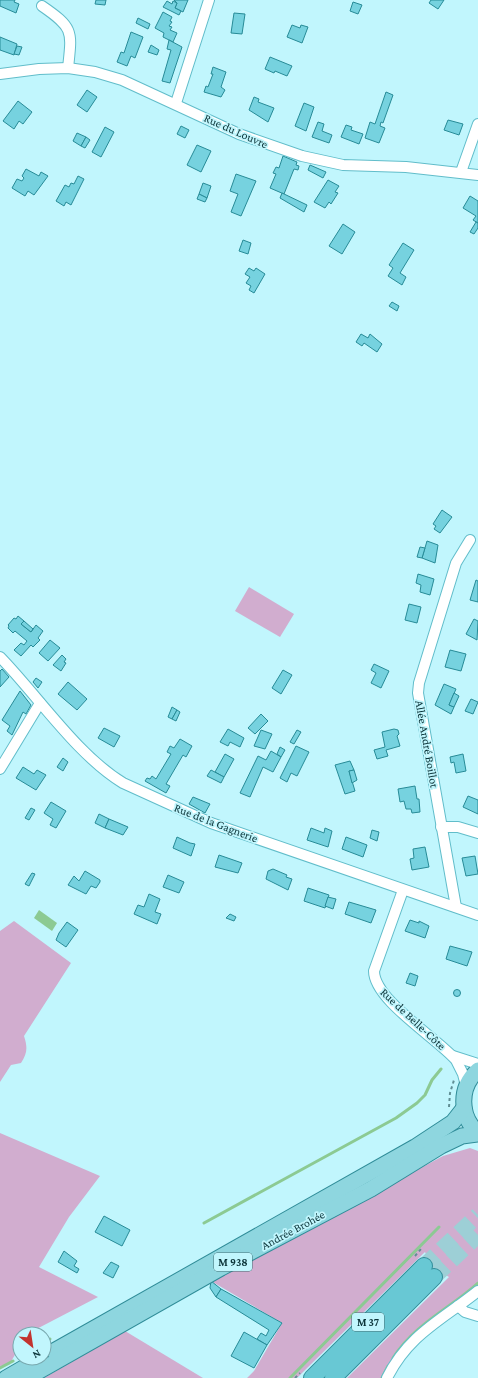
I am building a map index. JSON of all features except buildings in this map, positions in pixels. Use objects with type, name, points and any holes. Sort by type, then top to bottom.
[{"type":"highway","name":"M 37","points":[[312,1378],[429,1271],[333,1378]]},
{"type":"main road","points":[[466,1086],[478,1070]]},
{"type":"main road","name":"M 938","points":[[466,1086],[463,1097],[464,1108],[468,1120],[478,1134]]},
{"type":"main road","name":"Andrée Brohée","points":[[52,1351],[415,1147],[453,1122],[464,1108]]},
{"type":"main road","name":"Andrée Brohée","points":[[27,1378],[221,1268],[371,1189],[441,1146],[462,1136],[478,1134]]},
{"type":"main road","points":[[6,1378],[27,1366]]},
{"type":"street","points":[[176,103],[209,0]]},
{"type":"street","points":[[42,6],[62,20],[70,33],[68,68]]},
{"type":"street","name":"Rue du Louvre","points":[[0,74],[39,69],[68,68],[95,72],[122,80],[176,103],[239,134],[270,146],[325,162],[354,166],[406,167],[478,175]]},
{"type":"street","points":[[461,172],[478,124]]},
{"type":"street","name":"Allée André Boillot","points":[[456,907],[419,702],[419,688],[456,563],[470,540]]},
{"type":"street","name":"Rue de la Gagnerie","points":[[0,656],[75,741],[111,776],[211,823],[403,890],[478,914]]},
{"type":"street","points":[[0,769],[40,703]]},
{"type":"street","points":[[442,827],[458,827],[478,833]]},
{"type":"street","name":"Rue de Belle-Côte","points":[[403,890],[374,971],[374,978],[385,996],[453,1056],[464,1074],[466,1086]]},
{"type":"street","name":"Rue de Belle-Côte","points":[[453,1056],[478,1064]]},
{"type":"street","points":[[387,1378],[397,1360],[412,1342],[435,1321],[478,1291]]},
{"type":"street","points":[[458,1306],[464,1312],[478,1316]]},
{"type":"shaded area","points":[[249,587],[294,614],[280,637],[235,611]]},
{"type":"shaded area","points":[[39,910],[57,923],[52,931],[34,918]]},
{"type":"shaded area","points":[[14,921],[71,963],[24,1036],[26,1054],[23,1060],[21,1063],[11,1065],[0,1082],[0,931]]},
{"type":"shaded area","points":[[0,1133],[100,1176],[69,1217],[39,1267],[98,1297],[42,1326],[12,1326],[12,1360],[9,1365],[0,1366]]},
{"type":"shaded area","points":[[470,1148],[478,1151],[478,1285],[421,1326],[401,1348],[384,1378],[347,1378],[449,1277],[432,1267],[425,1252],[297,1378],[247,1378],[254,1371],[282,1323],[211,1281],[443,1156]]},
{"type":"shaded area","points":[[125,1331],[203,1378],[44,1378]]},
{"type":"waterway","points":[[204,1223],[396,1118],[417,1103],[425,1095],[432,1080],[441,1069]]},
{"type":"waterway","points":[[290,1378],[439,1227]]},
{"type":"waterway","points":[[393,1358],[411,1336],[422,1326],[478,1283]]},
{"type":"waterway","points":[[0,1368],[12,1362]]},
{"type":"waterway","points":[[382,1378],[388,1366]]},
{"type":"tunnel","points":[[424,1266],[478,1215]]},
{"type":"tunnel","points":[[434,1277],[478,1235]]}]
